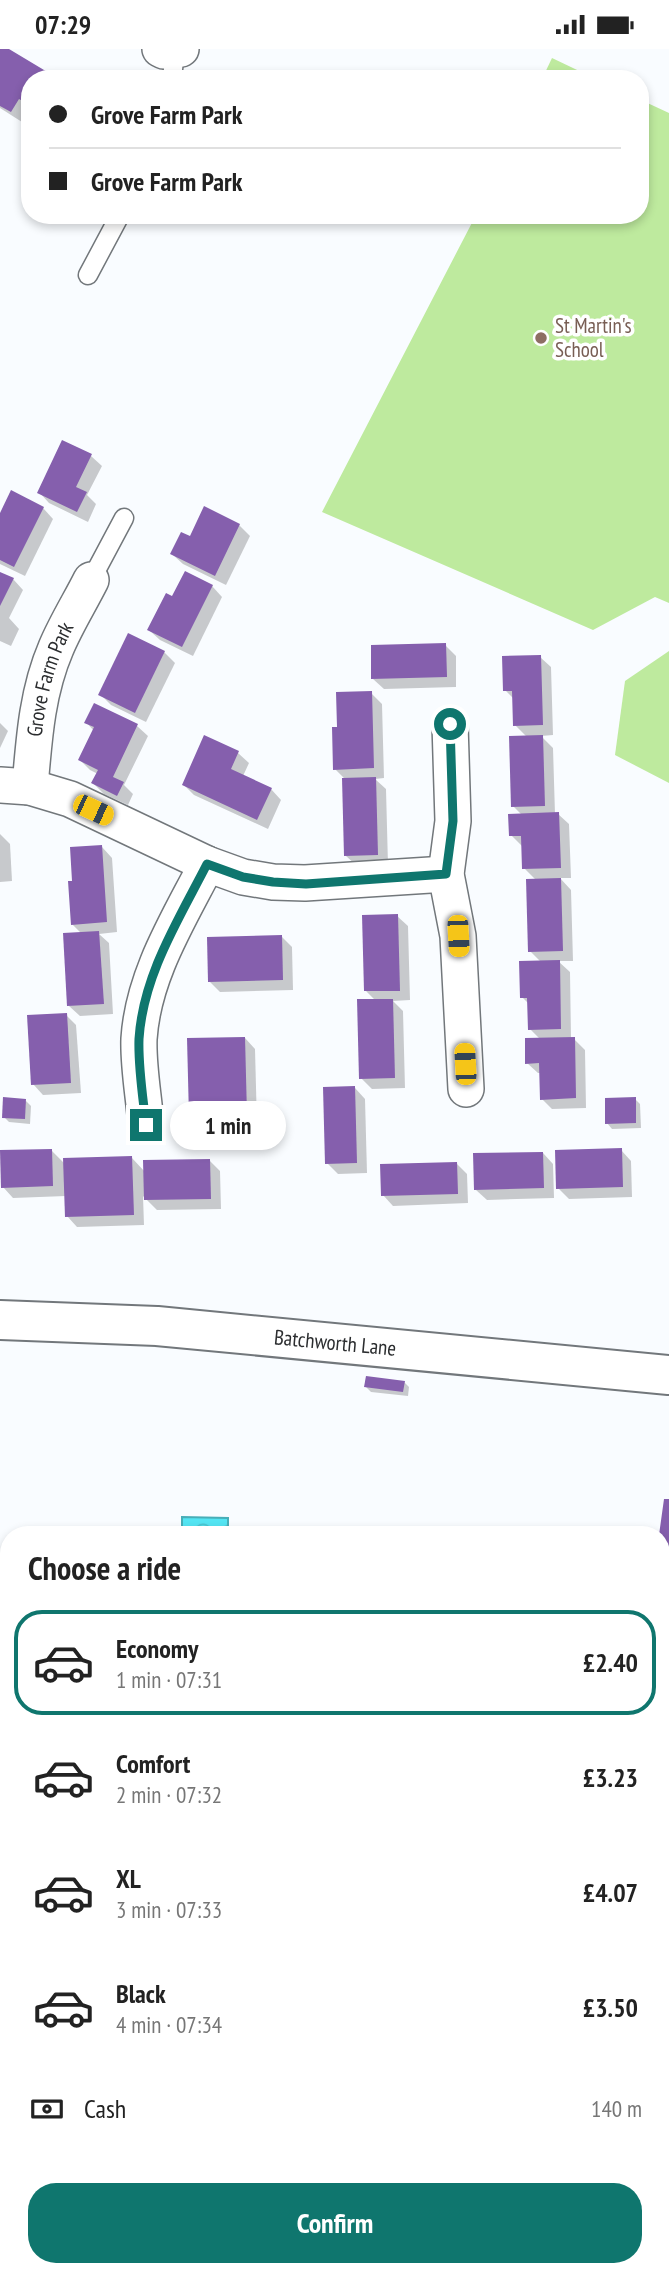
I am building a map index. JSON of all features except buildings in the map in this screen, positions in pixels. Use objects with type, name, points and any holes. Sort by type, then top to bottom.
[{"type":"street","name":"Grove Farm Park","points":[[92,580],[56,648],[15,786],[70,799],[207,864],[243,877],[306,884],[446,874]]},
{"type":"street","points":[[450,724],[453,821],[446,874],[458,936],[466,1089]]},
{"type":"street","points":[[146,1125],[139,1039],[150,982],[165,945],[207,864]]},
{"type":"street","name":"Batchworth Lane","points":[[0,1320],[156,1326],[669,1375]]},
{"type":"lane","points":[[88,275],[115,224]]},
{"type":"lane","points":[[92,580],[124,518]]},
{"type":"green space","points":[[552,58],[577,70],[546,70]]},
{"type":"green space","name":"St Martin's School","points":[[649,104],[669,113],[669,603],[655,597],[593,630],[322,512],[471,224],[649,224]]},
{"type":"green space","points":[[669,651],[669,783],[615,755],[625,681]]},
{"type":"water","points":[[182,1517],[228,1518],[228,1526],[182,1526]]},
{"type":"place","name":"St Martin's School","points":[[541,338]]},
{"type":"route","points":[[146,1125],[139,1039],[144,1007],[150,982],[165,945],[207,864],[243,877],[306,884],[446,874],[453,821],[450,724]]}]
